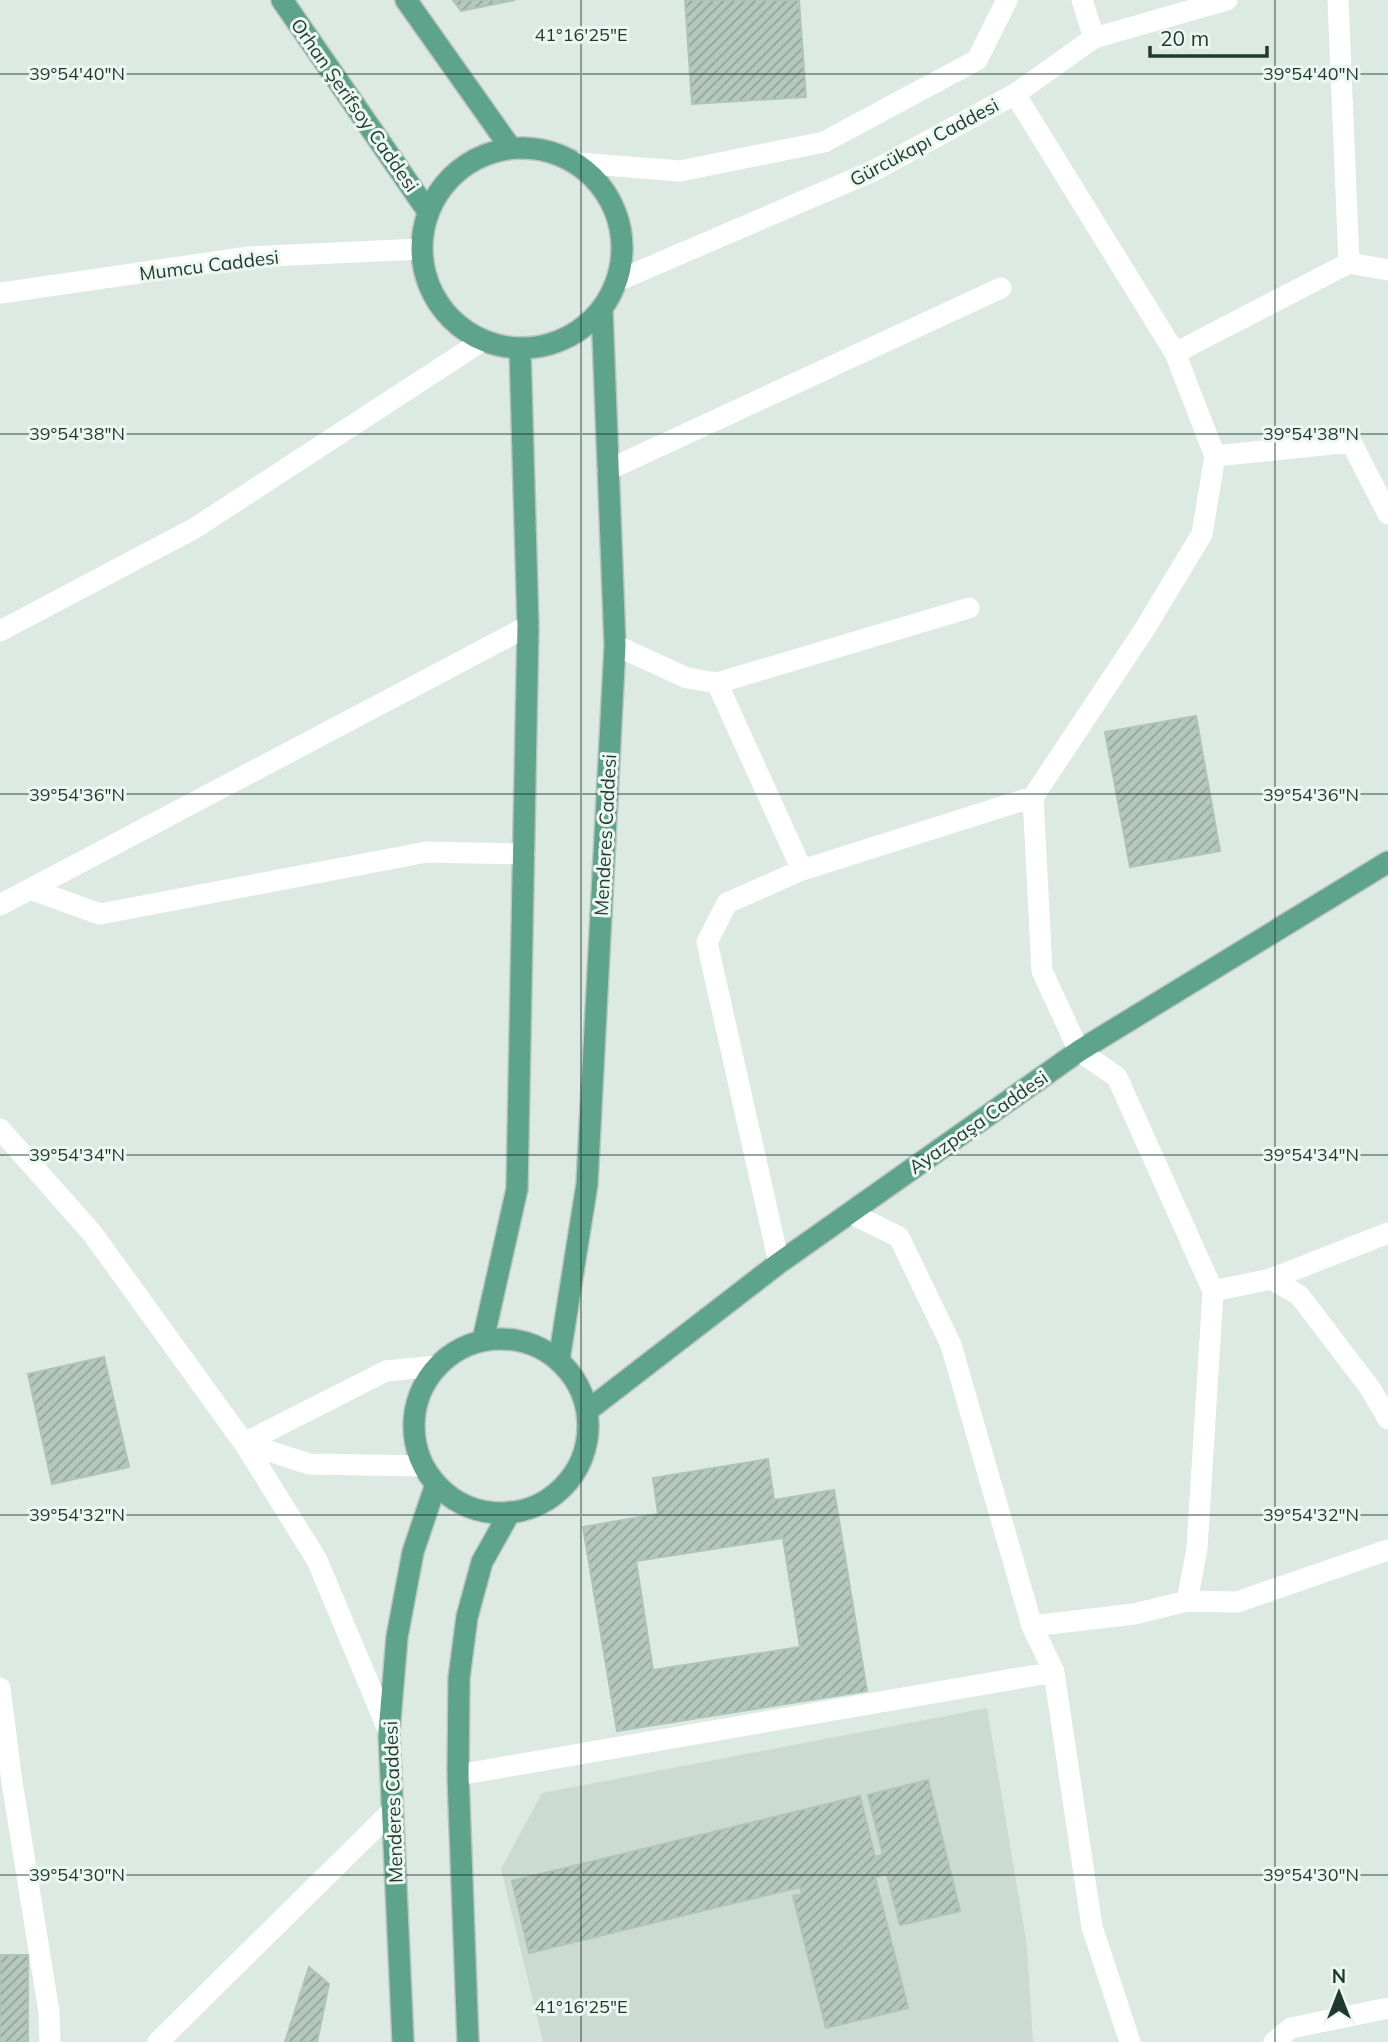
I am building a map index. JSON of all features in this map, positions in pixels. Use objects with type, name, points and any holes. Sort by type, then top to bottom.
[{"type":"main road","name":"Orhan Şerifsoy Caddesi","points":[[282,0],[427,210]]},
{"type":"main road","points":[[406,0],[510,147]]},
{"type":"main road","points":[[510,147],[545,149],[578,163],[602,186],[618,216],[623,248],[617,281],[602,309],[580,331],[551,344],[520,349],[482,341],[450,319],[428,287],[420,249],[427,210],[449,178],[477,157],[510,147]]},
{"type":"main road","name":"Menderes Caddesi","points":[[559,1360],[587,1184],[615,645],[602,309]]},
{"type":"main road","points":[[483,1340],[517,1189],[528,626],[520,349]]},
{"type":"main road","name":"Ayazpaşa Caddesi","points":[[587,1411],[779,1263],[1079,1051],[1388,862]]},
{"type":"main road","points":[[510,1339],[523,1342],[536,1346],[559,1360],[578,1383],[587,1411],[587,1441],[577,1469],[560,1490],[537,1505],[510,1512],[482,1511],[457,1501],[436,1484],[423,1466],[414,1440],[414,1413],[422,1388],[437,1366],[458,1349],[483,1340],[510,1339]]},
{"type":"main road","name":"Menderes Caddesi","points":[[402,2042],[389,1732],[397,1637],[413,1552],[436,1484]]},
{"type":"main road","points":[[468,2042],[458,1775],[459,1678],[467,1617],[481,1562],[510,1512]]},
{"type":"street","points":[[578,163],[680,171],[824,142],[978,60],[1007,0]]},
{"type":"street","points":[[1082,0],[1094,38]]},
{"type":"street","name":"Gürcükapı Caddesi","points":[[617,281],[873,171],[1015,94],[1094,38],[1227,0]]},
{"type":"street","points":[[1338,0],[1349,262]]},
{"type":"street","points":[[1015,94],[1175,353],[1215,456],[1202,534],[1144,630],[1033,797],[1042,971],[1079,1051],[1117,1077],[1213,1291],[1197,1549],[1187,1601]]},
{"type":"street","name":"Mumcu Caddesi","points":[[0,293],[249,257],[420,249]]},
{"type":"street","points":[[1175,353],[1349,262],[1388,270]]},
{"type":"street","points":[[608,470],[1001,288]]},
{"type":"street","points":[[0,631],[195,528],[482,341]]},
{"type":"street","points":[[1215,456],[1351,442],[1388,514]]},
{"type":"street","points":[[615,645],[687,678],[717,684],[970,608]]},
{"type":"street","points":[[0,905],[528,626]]},
{"type":"street","points":[[717,684],[802,870]]},
{"type":"street","points":[[779,1263],[707,942],[727,903],[802,870],[1033,797]]},
{"type":"street","points":[[30,889],[100,914],[427,852],[524,854]]},
{"type":"street","points":[[0,1129],[92,1233],[244,1443],[317,1560],[389,1732]]},
{"type":"street","points":[[850,1213],[899,1237],[951,1345],[1032,1626],[1054,1672],[1092,1927],[1130,2042]]},
{"type":"street","points":[[1213,1291],[1271,1279],[1388,1233]]},
{"type":"street","points":[[1271,1279],[1299,1295],[1370,1388],[1388,1419]]},
{"type":"street","points":[[244,1443],[386,1371],[437,1366]]},
{"type":"street","points":[[244,1443],[309,1464],[423,1466]]},
{"type":"street","points":[[1032,1626],[1134,1614],[1187,1601],[1237,1602],[1388,1550]]},
{"type":"street","points":[[458,1775],[1054,1672]]},
{"type":"street","points":[[0,1688],[7,1798],[50,2012],[50,2042]]},
{"type":"street","points":[[158,2042],[392,1811]]},
{"type":"street","points":[[1274,2042],[1291,2028],[1388,2008]]},
{"type":"shaded area","points":[[987,1708],[1027,1946],[1033,2042],[543,2042],[501,1869],[542,1793]]},
{"type":"building","points":[[453,0],[515,0],[461,11]]},
{"type":"building","points":[[685,0],[799,0],[806,97],[692,104]]},
{"type":"building","points":[[1196,716],[1220,851],[1130,867],[1105,732]]},
{"type":"building","points":[[104,1357],[129,1467],[52,1484],[28,1374]]},
{"type":"building","points":[[768,1459],[774,1500],[834,1490],[867,1691],[617,1731],[583,1527],[658,1514],[653,1478]],"holes":[[[783,1538],[800,1647],[653,1670],[636,1561]]]},
{"type":"building","points":[[928,1780],[960,1911],[900,1925],[887,1874],[875,1877],[908,2008],[826,2028],[793,1896],[802,1894],[800,1887],[529,1953],[512,1881],[860,1796],[875,1857],[883,1855],[868,1795]]},
{"type":"building","points":[[0,1955],[28,1955],[28,2042],[0,2042]]},
{"type":"building","points":[[309,1967],[329,1984],[317,2042],[285,2042]]}]
